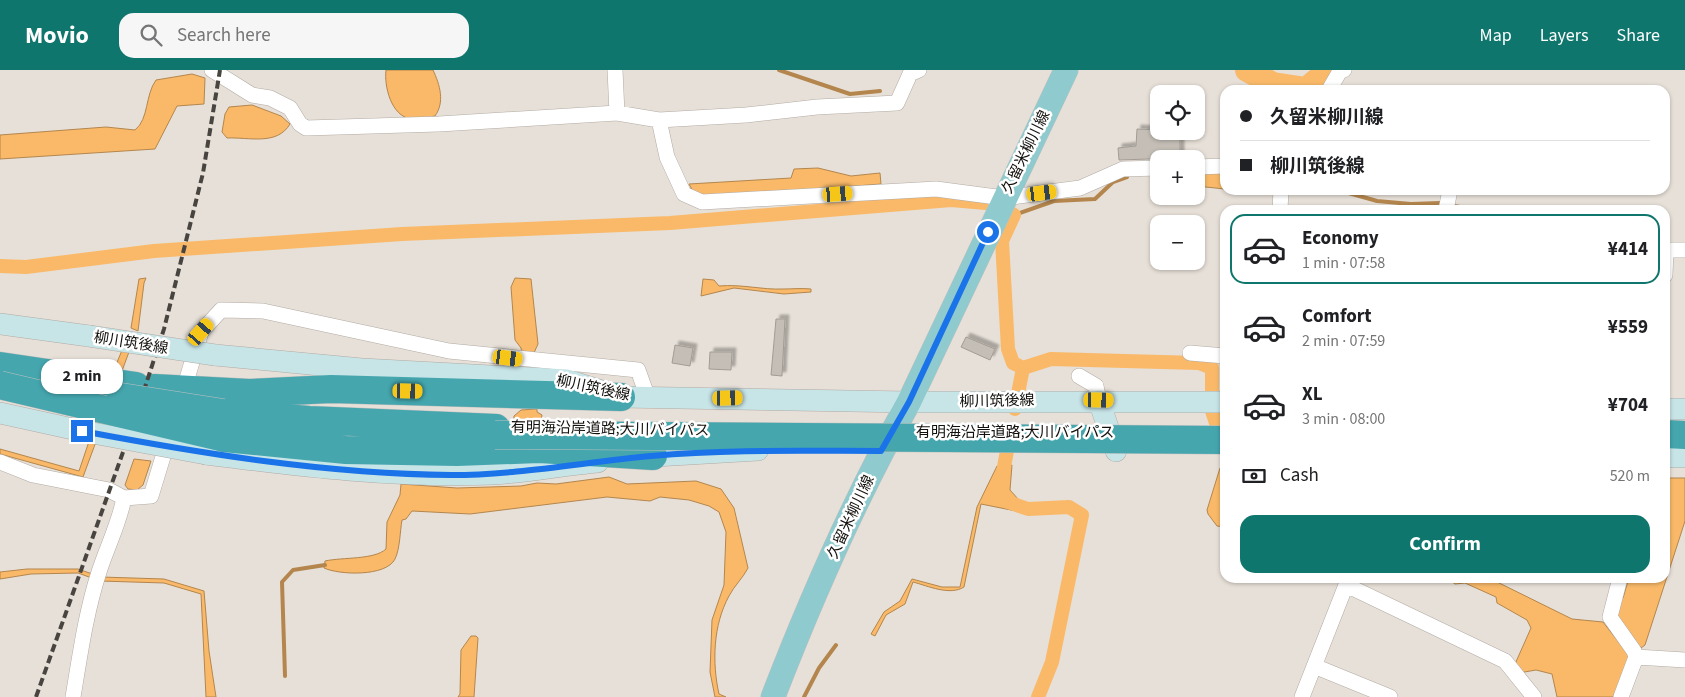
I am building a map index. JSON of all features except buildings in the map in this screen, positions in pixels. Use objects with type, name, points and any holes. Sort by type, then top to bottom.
[{"type":"highway","points":[[0,366],[75,379],[154,388],[249,393],[331,389],[621,397]]},
{"type":"highway","name":"有明海沿岸道路;大川バイパス","points":[[0,372],[126,398],[219,431]]},
{"type":"highway","name":"有明海沿岸道路;大川バイパス","points":[[0,380],[124,406],[219,431],[308,429],[1220,432]]},
{"type":"highway","points":[[0,385],[219,431],[346,450],[457,452],[538,449],[653,456]]},
{"type":"highway","name":"有明海沿岸道路;大川バイパス","points":[[496,431],[1219,449]]},
{"type":"highway","points":[[1670,434],[1685,434]]},
{"type":"highway","points":[[1670,442],[1685,442]]},
{"type":"main road","name":"久留米柳川線","points":[[773,697],[800,629],[881,451],[909,402],[1066,70]]},
{"type":"main road","name":"柳川筑後線","points":[[0,324],[215,356],[362,369],[567,380],[621,397],[909,402],[1099,400],[1220,402]]},
{"type":"main road","points":[[1099,400],[1116,450]]},
{"type":"main road","points":[[1670,409],[1685,408]]},
{"type":"main road","points":[[0,414],[82,431],[219,431]]},
{"type":"main road","points":[[653,456],[736,450],[881,451],[934,446],[1024,450],[1219,449]]},
{"type":"main road","points":[[1670,457],[1685,457]]},
{"type":"street","points":[[212,70],[252,95],[270,98],[290,108],[300,124],[306,128],[439,124],[617,113],[659,120],[897,103],[910,74],[919,70]]},
{"type":"street","points":[[615,70],[617,113]]},
{"type":"street","points":[[1331,85],[1340,70],[1344,70]]},
{"type":"street","points":[[659,120],[667,157],[684,194],[702,202],[936,188],[1004,198],[1080,188],[1123,169],[1150,168]]},
{"type":"street","points":[[1205,167],[1220,166]]},
{"type":"street","points":[[1670,250],[1685,250]]},
{"type":"street","points":[[186,382],[201,332],[220,310],[263,311],[449,351],[638,370],[648,398]]},
{"type":"street","points":[[1190,353],[1220,356]]},
{"type":"street","points":[[1079,376],[1096,386],[1099,400]]},
{"type":"street","points":[[0,462],[33,475],[110,490],[124,498],[151,496],[181,399]]},
{"type":"street","points":[[73,697],[84,633],[99,572],[120,518],[124,498]]},
{"type":"street","points":[[1302,697],[1346,583]]},
{"type":"street","points":[[1351,583],[1505,661],[1534,697]]},
{"type":"street","points":[[1619,583],[1610,617],[1635,656]]},
{"type":"street","points":[[1635,656],[1685,660]]},
{"type":"street","points":[[1621,696],[1635,656]]},
{"type":"street","points":[[1314,666],[1390,697]]},
{"type":"shaded area","points":[[386,70],[433,70],[438,82],[441,99],[435,116],[411,119],[404,117],[398,112],[388,92]]},
{"type":"shaded area","points":[[192,74],[205,78],[204,104],[177,106],[155,149],[0,159],[0,135],[106,127],[135,130],[143,120],[150,93],[156,80]]},
{"type":"shaded area","points":[[252,105],[281,116],[290,124],[284,131],[270,138],[227,138],[222,132],[225,114],[229,107]]},
{"type":"shaded area","points":[[818,168],[851,176],[880,173],[881,184],[707,198],[694,193],[689,184],[791,178],[794,169]]},
{"type":"shaded area","points":[[1205,172],[1220,172],[1220,188],[1205,187]]},
{"type":"shaded area","points":[[146,278],[138,331],[131,328],[139,279]]},
{"type":"shaded area","points":[[515,278],[531,279],[538,344],[533,355],[522,354],[521,348],[515,340],[511,287]]},
{"type":"shaded area","points":[[703,279],[714,280],[719,286],[811,289],[811,292],[784,294],[734,288],[701,296]]},
{"type":"shaded area","points":[[127,338],[133,341],[83,477],[0,454],[0,449],[79,471],[109,382]]},
{"type":"shaded area","points":[[537,409],[537,412],[542,415],[540,428],[513,430],[514,416],[521,410]]},
{"type":"shaded area","points":[[134,459],[151,461],[143,485],[137,490],[128,489],[125,485]]},
{"type":"shaded area","points":[[1012,465],[1010,490],[1019,500],[1026,503],[1026,513],[981,504],[964,587],[952,591],[932,588],[913,582],[905,604],[886,615],[875,636],[871,634],[884,612],[900,601],[912,579],[942,587],[960,587],[977,507],[997,466]]},
{"type":"shaded area","points":[[1220,468],[1220,526],[1217,526],[1207,510]]},
{"type":"shaded area","points":[[609,477],[627,484],[696,481],[721,489],[734,508],[748,568],[729,596],[717,632],[715,670],[719,694],[726,697],[715,697],[710,672],[712,620],[724,585],[726,532],[719,512],[709,506],[689,500],[660,497],[650,501],[607,497],[470,514],[412,511],[406,519],[402,520],[398,550],[395,559],[390,565],[373,572],[362,573],[340,572],[324,568],[325,561],[366,557],[381,553],[386,549],[387,522],[400,495],[401,484],[457,488],[521,486],[537,483],[556,484]]},
{"type":"shaded area","points":[[1670,478],[1685,478],[1685,521],[1670,568]]},
{"type":"shaded area","points":[[27,569],[78,569],[101,577],[164,579],[204,591],[209,651],[216,697],[206,697],[201,594],[164,583],[100,581],[78,573],[31,574],[0,579],[0,572]]},
{"type":"shaded area","points":[[1465,583],[1499,583],[1572,619],[1603,622],[1628,654],[1628,664],[1613,697],[1557,697],[1552,674],[1536,670],[1519,673],[1515,664],[1531,628],[1527,620],[1497,603],[1496,597]]},
{"type":"shaded area","points":[[1628,583],[1665,583],[1645,645],[1641,648],[1615,612],[1618,601],[1623,598]]},
{"type":"shaded area","points":[[471,636],[478,638],[474,697],[458,697],[460,694],[461,650]]},
{"type":"waterway","points":[[779,70],[850,94],[880,91]]},
{"type":"waterway","points":[[1247,70],[1273,84],[1280,85]]},
{"type":"waterway","points":[[1311,85],[1322,76],[1324,70]]},
{"type":"waterway","points":[[1014,215],[1054,201],[1095,199],[1113,182],[1127,177]]},
{"type":"waterway","points":[[1356,195],[1377,201],[1411,204],[1440,203]]},
{"type":"waterway","points":[[0,266],[26,267],[154,251],[402,234],[670,223],[951,200],[986,203]]},
{"type":"waterway","points":[[1006,210],[1014,215],[1002,241],[1008,349],[1013,363],[1023,368],[1051,359],[1199,363],[1212,368],[1212,411],[1216,423],[1220,425]]},
{"type":"waterway","points":[[1015,409],[1023,368]]},
{"type":"waterway","points":[[1001,483],[1010,435]]},
{"type":"waterway","points":[[1008,502],[1028,509],[1069,507],[1082,515],[1052,662],[1038,697]]},
{"type":"waterway","points":[[285,676],[282,582],[293,570],[325,565]]},
{"type":"waterway","points":[[804,697],[819,668],[836,645]]},
{"type":"railway","points":[[36,697],[133,424],[164,329],[203,173],[220,70]]},
{"type":"route","points":[[82,431],[206,454],[239,458],[325,468],[450,475],[495,474],[653,456],[736,450],[881,451],[909,402],[988,232]]}]
